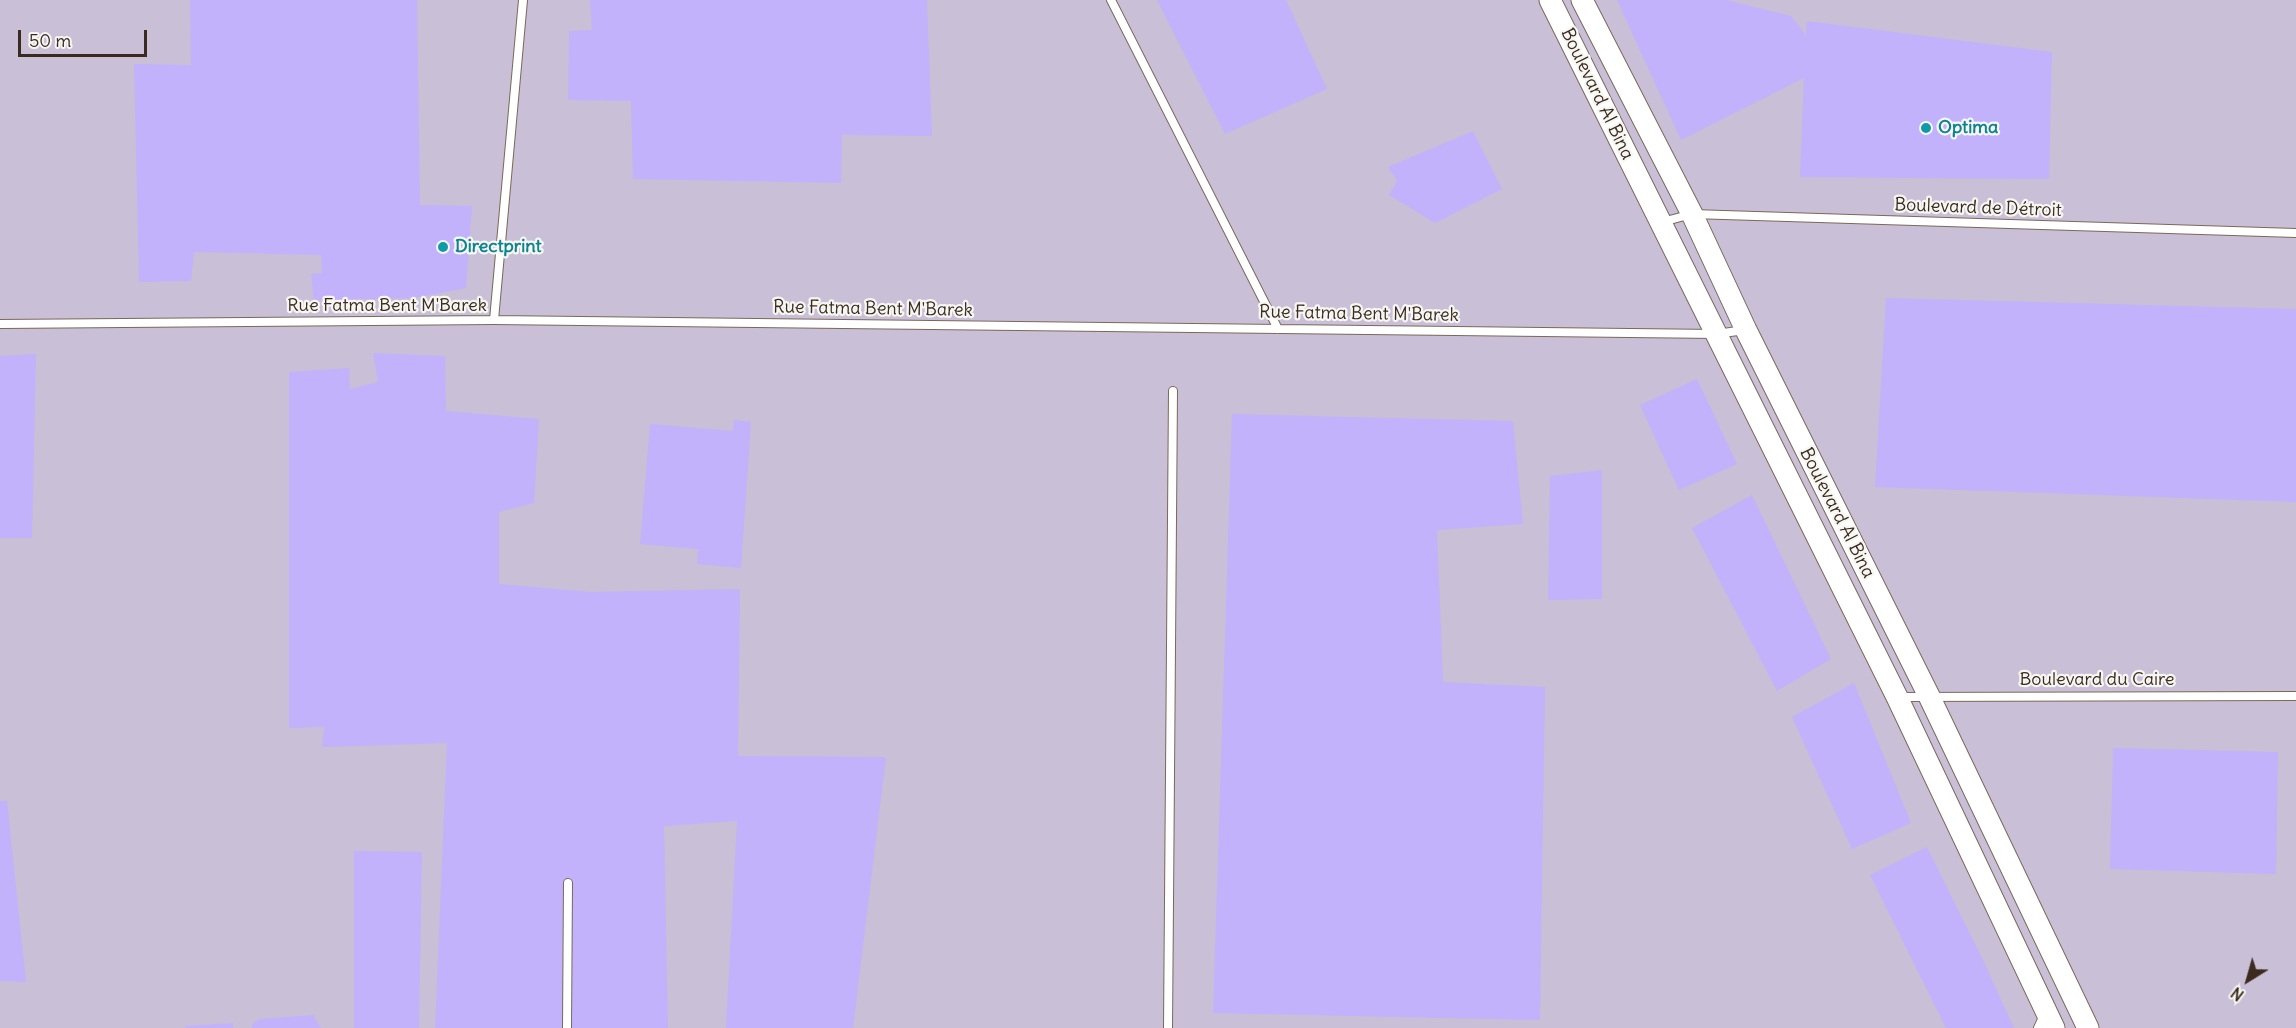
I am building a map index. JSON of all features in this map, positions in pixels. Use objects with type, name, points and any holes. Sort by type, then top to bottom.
[{"type":"main road","name":"Boulevard Al Bina","points":[[1550,0],[1897,697],[2046,1022]]},
{"type":"main road","name":"Boulevard Al Bina","points":[[1582,0],[1692,214],[1746,330],[1929,696],[2088,1028]]},
{"type":"lane","points":[[494,320],[523,0]]},
{"type":"lane","points":[[1111,0],[1278,328]]},
{"type":"lane","name":"Boulevard de Détroit","points":[[1661,222],[1692,214],[2296,233]]},
{"type":"lane","name":"Rue Fatma Bent M'Barek","points":[[0,324],[494,320],[1717,334],[1746,330]]},
{"type":"lane","points":[[1168,1028],[1173,391]]},
{"type":"lane","name":"Boulevard du Caire","points":[[1897,697],[2296,696]]},
{"type":"lane","points":[[567,1028],[568,883]]},
{"type":"shaded area","points":[[0,0],[2296,0],[2296,1028],[0,1028]]},
{"type":"building","points":[[190,0],[417,0],[420,205],[472,206],[466,288],[413,298],[314,300],[311,274],[322,273],[321,255],[194,252],[191,281],[139,282],[134,64],[191,65]]},
{"type":"building","points":[[590,0],[927,0],[932,136],[842,135],[841,183],[633,179],[631,101],[568,100],[569,31],[592,30]]},
{"type":"building","points":[[1157,0],[1286,0],[1327,89],[1225,134]]},
{"type":"building","name":"Optima","points":[[1617,0],[1726,0],[1791,16],[1806,35],[1807,21],[2052,52],[2049,179],[1800,177],[1804,78],[1681,140]]},
{"type":"building","points":[[1473,131],[1502,189],[1435,223],[1389,195],[1397,181],[1388,167]]},
{"type":"building","points":[[1886,298],[2296,309],[2296,502],[1875,487]]},
{"type":"building","points":[[373,353],[445,356],[446,411],[539,419],[534,503],[499,512],[499,584],[591,592],[740,589],[738,756],[886,757],[853,1028],[726,1028],[737,821],[664,826],[668,1028],[435,1028],[447,743],[322,747],[324,727],[289,728],[289,372],[349,368],[350,389],[378,382]]},
{"type":"building","points":[[36,354],[32,538],[0,538],[0,356]]},
{"type":"building","points":[[1697,379],[1737,464],[1679,490],[1640,405]]},
{"type":"building","points":[[1232,414],[1513,421],[1523,524],[1437,530],[1443,682],[1545,687],[1540,1020],[1213,1013]]},
{"type":"building","points":[[734,420],[751,422],[741,568],[697,564],[698,549],[640,544],[650,424],[733,431]]},
{"type":"building","points":[[1602,470],[1602,599],[1548,600],[1550,476]]},
{"type":"building","points":[[1752,495],[1831,659],[1777,691],[1692,528]]},
{"type":"building","points":[[1854,683],[1911,823],[1852,849],[1792,717]]},
{"type":"building","points":[[2113,748],[2278,752],[2276,874],[2110,869]]},
{"type":"building","points":[[0,801],[7,801],[26,982],[0,981]]},
{"type":"building","points":[[1927,847],[2014,1028],[1946,1028],[1870,875]]},
{"type":"building","points":[[354,851],[422,852],[419,1028],[354,1028]]},
{"type":"building","points":[[313,1015],[321,1028],[252,1028],[252,1024],[260,1019]]},
{"type":"building","points":[[233,1023],[233,1028],[185,1028],[185,1026]]},
{"type":"place","name":"Optima","points":[[1926,128]]},
{"type":"place","name":"Directprint","points":[[443,247]]}]
